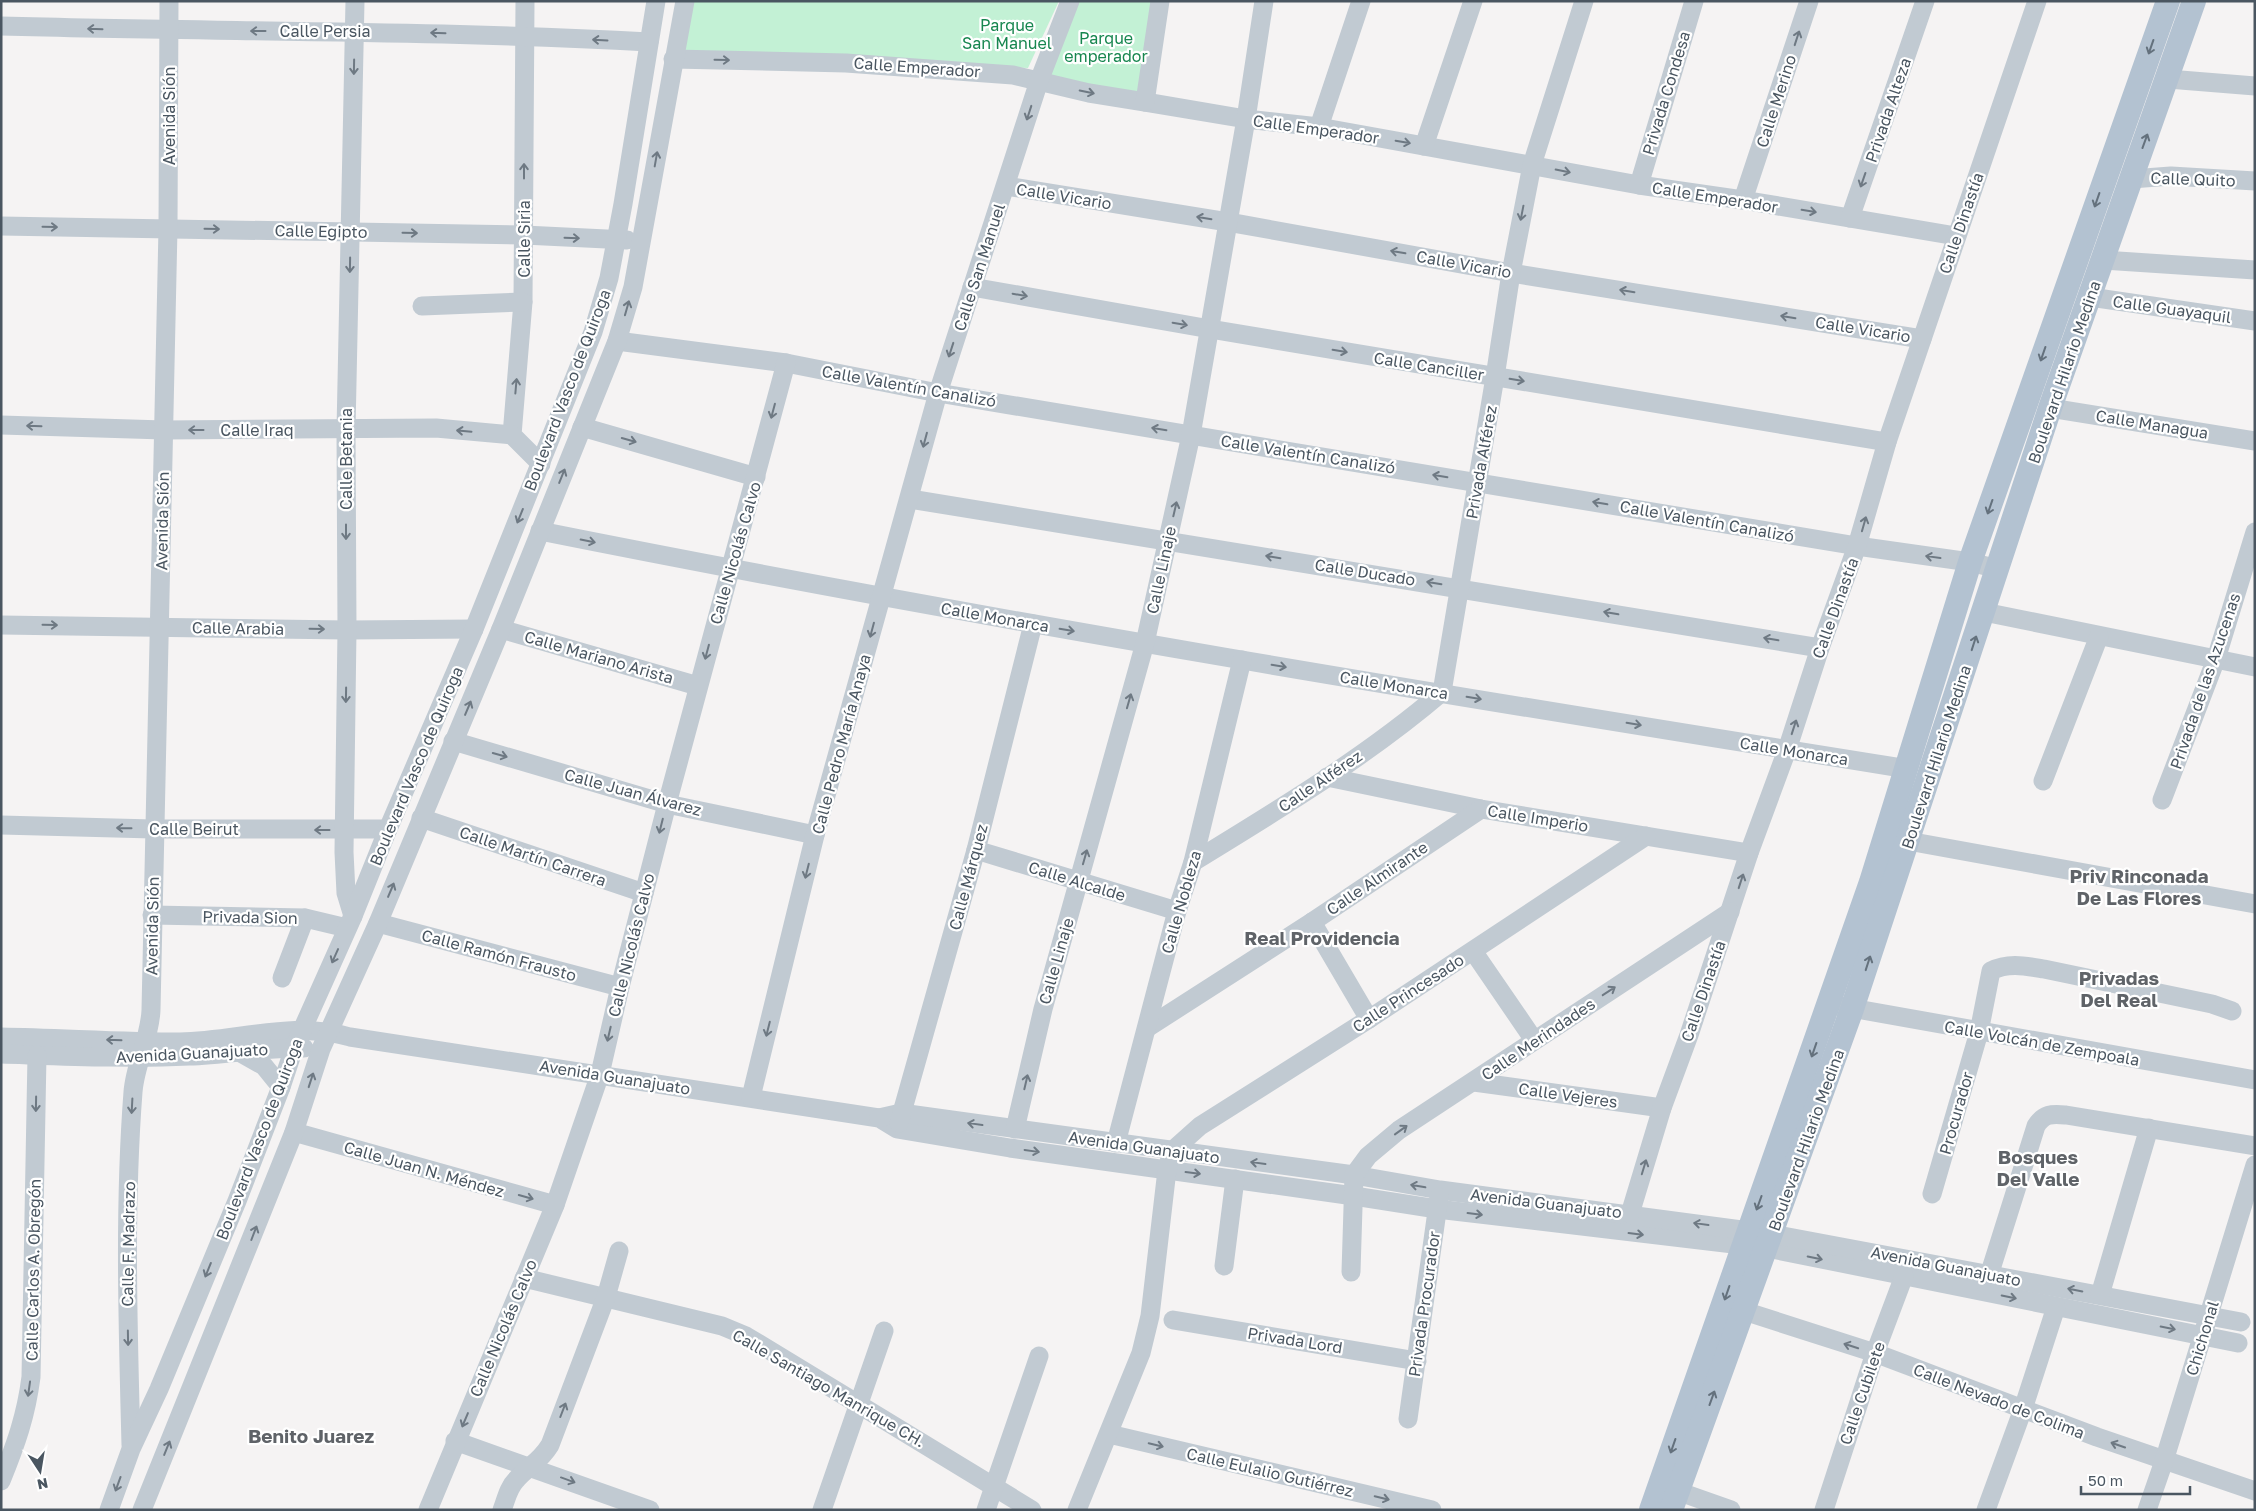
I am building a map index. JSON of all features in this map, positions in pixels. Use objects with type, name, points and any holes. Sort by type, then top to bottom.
[{"type":"main road","name":"Boulevard Hilario Medina","points":[[1674,1500],[1770,1241],[1790,1152],[1830,1004],[1908,769],[1970,562],[2168,1]]},
{"type":"main road","name":"Boulevard Hilario Medina","points":[[1651,1510],[1746,1239],[1790,1152],[1852,1009],[2050,408],[2168,79],[2194,1]]},
{"type":"street","name":"Avenida Sión","points":[[142,1049],[151,1016],[153,829],[160,626],[168,228],[168,1]]},
{"type":"street","name":"Calle Betania","points":[[350,922],[346,893],[344,830],[346,430],[355,1]]},
{"type":"street","name":"Calle Siria","points":[[512,434],[523,302],[524,1]]},
{"type":"street","name":"Boulevard Vasco de Quiroga","points":[[109,1510],[131,1449],[159,1389],[281,1087],[294,1048],[350,922],[474,629],[602,307],[616,240],[656,1]]},
{"type":"street","name":"Boulevard Vasco de Quiroga","points":[[144,1509],[294,1132],[321,1049],[378,923],[501,629],[617,341],[633,287],[685,1]]},
{"type":"street","name":"Calle San Manuel","points":[[938,392],[1039,81],[1070,1]]},
{"type":"street","points":[[1145,102],[1160,1]]},
{"type":"street","name":"Calle Linaje","points":[[1015,1129],[1043,1009],[1145,643],[1168,540],[1191,435],[1210,329],[1264,1]]},
{"type":"street","points":[[1319,128],[1362,1]]},
{"type":"street","points":[[1424,146],[1473,1]]},
{"type":"street","name":"Privada Alférez","points":[[1442,692],[1495,377],[1510,272],[1532,165],[1584,1]]},
{"type":"street","name":"Privada Condesa","points":[[1639,186],[1694,1]]},
{"type":"street","name":"Calle Merino","points":[[1743,200],[1809,1]]},
{"type":"street","name":"Privada Alteza","points":[[1850,218],[1925,1]]},
{"type":"street","name":"Calle Dinastía","points":[[1630,1214],[1662,1108],[1749,853],[1787,750],[1820,648],[1857,546],[1887,442],[2037,1]]},
{"type":"street","name":"Calle Persia","points":[[1,26],[169,31],[355,31],[525,35],[649,42]]},
{"type":"street","name":"Calle Emperador","points":[[673,59],[855,63],[976,71],[1039,81],[1089,93],[1424,146],[1639,186],[1743,200],[1956,236]]},
{"type":"street","points":[[2168,79],[2255,86]]},
{"type":"street","name":"Calle Quito","points":[[2131,179],[2171,176],[2255,181]]},
{"type":"street","name":"Calle Vicario","points":[[1006,186],[1228,222],[1510,272],[1922,339]]},
{"type":"street","name":"Calle Egipto","points":[[1,226],[524,235],[641,241]]},
{"type":"street","points":[[2103,260],[2255,270]]},
{"type":"street","name":"Calle Canciller","points":[[972,287],[1210,329],[1887,442]]},
{"type":"street","name":"Calle Guayaquil","points":[[2090,297],[2255,321]]},
{"type":"street","points":[[422,306],[523,302]]},
{"type":"street","name":"Calle Valentín Canalizó","points":[[617,341],[786,363],[938,392],[1857,546],[1970,562],[1998,569]]},
{"type":"street","name":"Calle Nicolás Calvo","points":[[428,1510],[555,1205],[600,1074],[620,987],[667,804],[786,363]]},
{"type":"street","name":"Calle Pedro María Anaya","points":[[751,1097],[815,835],[938,392]]},
{"type":"street","name":"Calle Managua","points":[[2050,408],[2255,441]]},
{"type":"street","name":"Calle Iraq","points":[[1,425],[164,430],[436,428],[512,434]]},
{"type":"street","points":[[582,427],[756,477]]},
{"type":"street","points":[[512,434],[541,464]]},
{"type":"street","name":"Calle Ducado","points":[[910,498],[1460,587],[1820,648]]},
{"type":"street","name":"Calle Monarca","points":[[540,531],[730,570],[1033,624],[1908,769]]},
{"type":"street","name":"Privada de las Azucenas","points":[[2162,800],[2216,659],[2255,532]]},
{"type":"street","points":[[1984,612],[2255,667]]},
{"type":"street","name":"Calle Arabia","points":[[1,624],[346,630],[474,629]]},
{"type":"street","name":"Calle Márquez","points":[[899,1121],[976,850],[1033,624]]},
{"type":"street","name":"Calle Mariano Arista","points":[[501,629],[698,686]]},
{"type":"street","points":[[2043,781],[2100,636]]},
{"type":"street","name":"Calle Nobleza","points":[[1116,1143],[1178,911],[1193,862],[1242,660]]},
{"type":"street","name":"Calle Alférez","points":[[1193,862],[1327,777],[1416,714],[1442,692]]},
{"type":"street","name":"Calle Juan Álvarez","points":[[454,741],[667,804],[815,835]]},
{"type":"street","name":"Calle Imperio","points":[[1327,777],[1481,809],[1749,853]]},
{"type":"street","name":"Calle Almirante","points":[[1147,1028],[1312,922],[1481,809]]},
{"type":"street","name":"Calle Martín Carrera","points":[[421,818],[644,893]]},
{"type":"street","name":"Calle Beirut","points":[[1,825],[153,829],[388,830]]},
{"type":"street","name":"Calle Princesado","points":[[1172,1151],[1200,1126],[1369,1019],[1646,836]]},
{"type":"street","points":[[1908,841],[2255,904]]},
{"type":"street","name":"Calle Alcalde","points":[[976,850],[1178,911]]},
{"type":"street","name":"Calle Merindades","points":[[1354,1175],[1368,1156],[1400,1130],[1730,912]]},
{"type":"street","name":"Privada Sion","points":[[152,915],[305,918],[350,922]]},
{"type":"street","points":[[282,978],[305,918]]},
{"type":"street","points":[[1312,922],[1369,1019]]},
{"type":"street","name":"Calle Ramón Frausto","points":[[378,923],[620,987]]},
{"type":"street","points":[[1473,951],[1534,1040]]},
{"type":"street","name":"Procurador","points":[[1932,1194],[1979,1032],[1988,977],[1992,971],[2005,966],[2021,965],[2044,968],[2212,1004],[2232,1011]]},
{"type":"street","name":"Calle Volcán de Zempoala","points":[[1830,1004],[2255,1080]]},
{"type":"street","name":"Avenida Guanajuato","points":[[1,1054],[37,1055],[142,1049],[302,1029],[330,1031],[350,1037],[899,1121],[1167,1170],[1437,1209],[1770,1241],[1989,1273],[2241,1322]]},
{"type":"street","name":"Avenida Guanajuato","points":[[1,1037],[142,1049],[239,1052],[294,1048],[321,1049],[350,1037]]},
{"type":"street","name":"Calle F. Madrazo","points":[[131,1449],[128,1204],[133,1090],[142,1049]]},
{"type":"street","points":[[239,1052],[264,1066],[281,1087]]},
{"type":"street","name":"Calle Carlos A. Obregón","points":[[1,1481],[20,1434],[27,1406],[31,1376],[37,1055]]},
{"type":"street","name":"Calle Vejeres","points":[[1474,1082],[1662,1108]]},
{"type":"street","points":[[1985,1292],[1989,1273],[2036,1126],[2041,1117],[2047,1114],[2066,1114],[2255,1146]]},
{"type":"street","name":"Avenida Guanajuato","points":[[899,1121],[1015,1129],[1354,1175],[1440,1190],[1630,1214],[1746,1239]]},
{"type":"street","points":[[2100,1295],[2149,1128]]},
{"type":"street","name":"Calle Juan N. Méndez","points":[[294,1132],[555,1205]]},
{"type":"street","points":[[1077,1510],[1141,1353],[1150,1316],[1167,1170],[1172,1151]]},
{"type":"street","name":"Chichonal","points":[[2147,1510],[2164,1461],[2255,1164]]},
{"type":"street","points":[[1351,1272],[1354,1175]]},
{"type":"street","points":[[1224,1266],[1235,1179]]},
{"type":"street","name":"Privada Procurador","points":[[1408,1418],[1440,1190]]},
{"type":"street","name":"Avenida Guanajuato","points":[[1770,1241],[1904,1276],[2238,1343]]},
{"type":"street","points":[[502,1510],[509,1490],[516,1480],[542,1458],[550,1445],[606,1298],[619,1251]]},
{"type":"street","name":"Calle Cubilete","points":[[1824,1510],[1875,1353],[1904,1276]]},
{"type":"street","name":"Calle Santiago Manrique CH.","points":[[524,1278],[722,1326],[738,1333],[767,1348],[860,1406],[994,1485],[1032,1510]]},
{"type":"street","points":[[1986,1510],[2023,1409],[2056,1307]]},
{"type":"street","name":"Calle Nevado de Colima","points":[[1744,1311],[1875,1353],[2164,1461],[2255,1491]]},
{"type":"street","name":"Privada Lord","points":[[1173,1320],[1417,1361]]},
{"type":"street","points":[[822,1510],[860,1406],[884,1331]]},
{"type":"street","points":[[986,1510],[1039,1356]]},
{"type":"street","name":"Calle Eulalio Gutiérrez","points":[[1109,1434],[1432,1510]]},
{"type":"street","points":[[455,1442],[650,1510]]},
{"type":"street","points":[[1674,1500],[1732,1510]]},
{"type":"green space","name":"Parque San Manuel","points":[[693,1],[1059,1],[1028,68],[680,54]]},
{"type":"green space","name":"Parque emperador","points":[[1070,1],[1160,1],[1145,102],[1039,81]]},
{"type":"district","name":"Priv Rinconada De Las Flores","points":[[2139,886]]},
{"type":"district","name":"Real Providencia","points":[[1322,937]]},
{"type":"district","name":"Privadas Del Real","points":[[2119,988]]},
{"type":"district","name":"Bosques Del Valle","points":[[2038,1167]]},
{"type":"district","name":"Benito Juarez","points":[[311,1435]]}]
